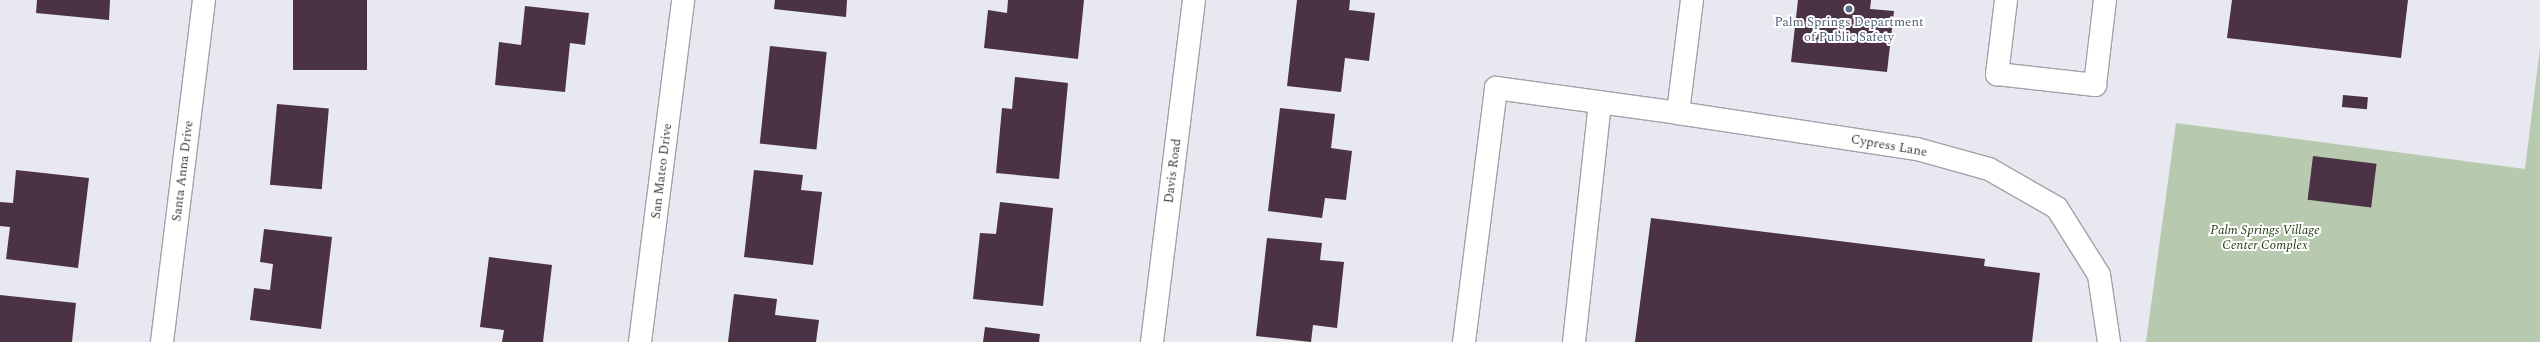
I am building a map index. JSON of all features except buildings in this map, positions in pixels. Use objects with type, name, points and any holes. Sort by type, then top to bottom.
[{"type":"street","name":"Santa Anna Drive","points":[[162,342],[204,0]]},
{"type":"street","name":"San Mateo Drive","points":[[640,342],[683,0]]},
{"type":"street","name":"Davis Road","points":[[1152,342],[1194,0]]},
{"type":"street","points":[[1678,113],[1692,0]]},
{"type":"street","points":[[2006,0],[1997,74],[2095,85],[2105,0]]},
{"type":"street","name":"Cypress Lane","points":[[1464,342],[1496,88],[1678,113],[1917,149],[1989,169],[2057,208],[2099,274],[2109,342]]},
{"type":"street","points":[[1574,342],[1600,102]]},
{"type":"green space","name":"Palm Springs Village Center Complex","points":[[2540,48],[2540,342],[2146,342],[2176,123],[2525,169]]},
{"type":"place","name":"Palm Springs Department of Public Safety","points":[[1849,9]]}]
